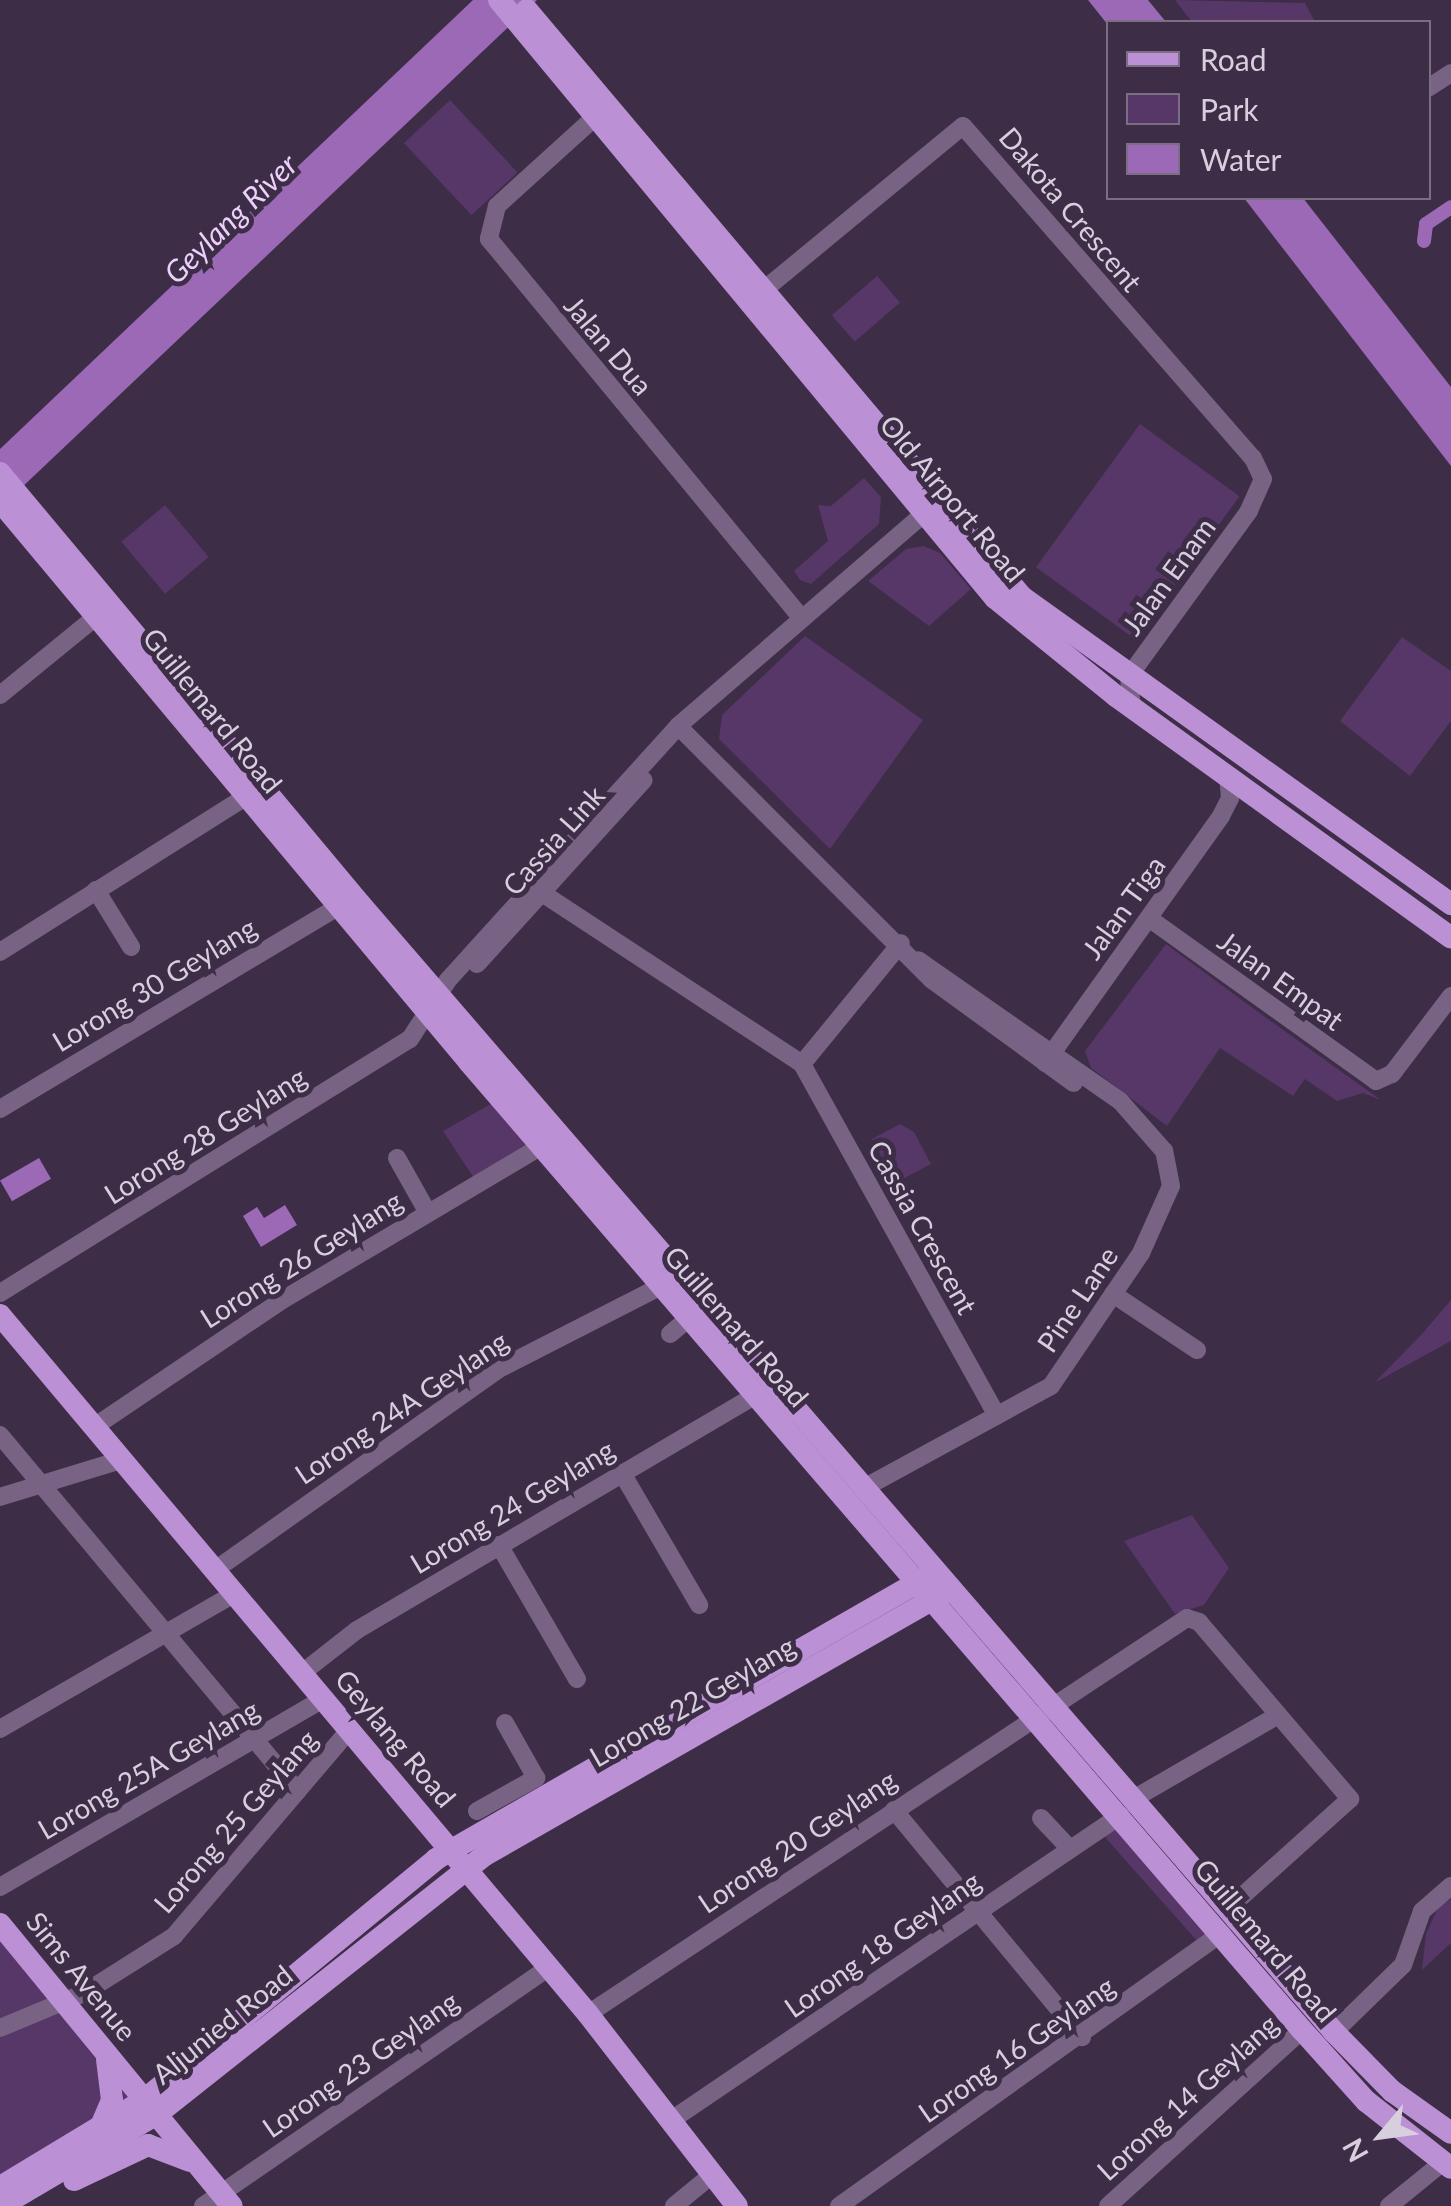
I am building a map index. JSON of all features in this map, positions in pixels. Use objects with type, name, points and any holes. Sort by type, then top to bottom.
[{"type":"main road","name":"Old Airport Road","points":[[499,0],[522,12],[933,505],[1022,597],[1451,904]]},
{"type":"main road","name":"Old Airport Road","points":[[603,110],[764,289],[933,505],[995,598],[1132,708],[1451,938]]},
{"type":"main road","name":"Guillemard Road","points":[[0,473],[12,516],[245,797],[338,907],[435,1005],[542,1146],[862,1489],[933,1586]]},
{"type":"main road","name":"Guillemard Road","points":[[12,516],[671,1281],[690,1318],[756,1394],[1128,1806],[1229,1908],[1334,2032],[1392,2091],[1451,2133]]},
{"type":"main road","name":"Geylang Road","points":[[0,1315],[588,2014],[737,2206]]},
{"type":"main road","name":"Lorong 22 Geylang","points":[[458,1859],[933,1586]]},
{"type":"main road","name":"Guillemard Road","points":[[1128,1806],[1222,1933],[1302,2030],[1366,2102],[1447,2166]]},
{"type":"main road","name":"Aljunied Road","points":[[1,2206],[31,2190],[150,2107],[458,1859]]},
{"type":"main road","name":"Sims Avenue","points":[[0,1924],[201,2168],[219,2202]]},
{"type":"main road","points":[[100,2126],[112,2100],[105,2050]]},
{"type":"main road","name":"Aljunied Road","points":[[0,2186],[100,2126],[150,2107]]},
{"type":"main road","points":[[31,2190],[74,2180],[148,2145],[172,2150],[201,2168]]},
{"type":"street","name":"Jalan Dua","points":[[603,110],[497,206],[489,239],[800,616]]},
{"type":"street","name":"Dakota Crescent","points":[[764,289],[963,126],[1252,458],[1263,478]]},
{"type":"street","name":"Jalan Enam","points":[[1132,708],[1130,676],[1249,511],[1263,478]]},
{"type":"street","name":"Cassia Link","points":[[435,1005],[711,698],[800,616],[933,505]]},
{"type":"street","points":[[0,695],[98,616]]},
{"type":"street","name":"Cassia Link","points":[[435,1005],[542,893],[682,730]]},
{"type":"street","name":"Pine Lane","points":[[682,730],[918,960],[1124,1110],[1164,1150],[1171,1186],[1164,1214],[1051,1386],[862,1489]]},
{"type":"street","name":"Jalan Tiga","points":[[1154,922],[1221,816],[1230,798],[1228,777]]},
{"type":"street","points":[[0,952],[245,797]]},
{"type":"street","name":"Jalan Tiga","points":[[1052,1061],[1228,822],[1256,797]]},
{"type":"street","points":[[96,890],[131,947]]},
{"type":"street","name":"Cassia Crescent","points":[[542,893],[580,914],[802,1064],[997,1416]]},
{"type":"street","name":"Lorong 30 Geylang","points":[[0,1109],[338,907]]},
{"type":"street","name":"Jalan Empat","points":[[1154,922],[1381,1082],[1451,996]]},
{"type":"street","points":[[802,1064],[901,944]]},
{"type":"street","name":"Lorong 28 Geylang","points":[[0,1293],[398,1047],[435,1005]]},
{"type":"street","name":"Lorong 26 Geylang","points":[[94,1427],[424,1206],[542,1146]]},
{"type":"street","points":[[400,1163],[424,1206]]},
{"type":"street","name":"Lorong 24A Geylang","points":[[215,1570],[498,1370],[671,1281]]},
{"type":"street","points":[[1112,1294],[1197,1350]]},
{"type":"street","points":[[670,1334],[690,1318]]},
{"type":"street","name":"Lorong 24 Geylang","points":[[302,1673],[357,1630],[756,1394]]},
{"type":"street","points":[[0,1435],[298,1791]]},
{"type":"street","points":[[0,1498],[121,1460]]},
{"type":"street","points":[[622,1472],[699,1605]]},
{"type":"street","points":[[499,1545],[577,1679]]},
{"type":"street","points":[[0,1729],[234,1594]]},
{"type":"street","name":"Lorong 20 Geylang","points":[[588,2014],[1187,1618],[1198,1622],[1278,1715]]},
{"type":"street","name":"Lorong 25A Geylang","points":[[0,1886],[323,1699]]},
{"type":"street","points":[[1229,1908],[1350,1799],[1278,1715]]},
{"type":"street","name":"Lorong 18 Geylang","points":[[673,2119],[1128,1806],[1278,1715]]},
{"type":"street","points":[[477,1811],[536,1778],[505,1722]]},
{"type":"street","name":"Lorong 25 Geylang","points":[[0,2028],[65,2002],[136,1964],[194,1918],[350,1729]]},
{"type":"street","points":[[894,1810],[1082,2037]]},
{"type":"street","points":[[1041,1818],[1070,1848]]},
{"type":"street","points":[[1334,2032],[1403,1965],[1422,1911],[1451,1886]]},
{"type":"street","name":"Lorong 16 Geylang","points":[[839,2206],[1082,2037],[1222,1933]]},
{"type":"street","name":"Lorong 23 Geylang","points":[[219,2202],[549,1967]]},
{"type":"street","name":"Lorong 14 Geylang","points":[[1108,2206],[1302,2030]]},
{"type":"street","points":[[1389,2206],[1447,2166]]},
{"type":"street","points":[[674,2206],[714,2174]]},
{"type":"green space","points":[[1175,0],[1305,3],[1314,20],[1190,20]]},
{"type":"green space","points":[[450,100],[518,172],[471,215],[404,143]]},
{"type":"green space","points":[[877,276],[900,302],[855,342],[832,315]]},
{"type":"green space","points":[[1140,424],[1240,496],[1135,639],[1036,567]]},
{"type":"green space","points":[[864,478],[881,497],[879,524],[811,584],[800,580],[794,571],[828,541],[818,505],[831,506]]},
{"type":"green space","points":[[165,505],[209,557],[165,594],[121,542]]},
{"type":"green space","points":[[924,546],[940,553],[971,589],[929,626],[868,581],[906,549]]},
{"type":"green space","points":[[805,636],[923,720],[830,849],[719,739],[722,715]]},
{"type":"green space","points":[[1402,637],[1451,671],[1451,721],[1410,776],[1340,721]]},
{"type":"green space","points":[[1166,944],[1381,1100],[1363,1093],[1337,1101],[1305,1079],[1293,1096],[1220,1048],[1167,1126],[1091,1068],[1085,1051]]},
{"type":"green space","points":[[501,1098],[542,1146],[477,1183],[443,1131]]},
{"type":"green space","points":[[900,1124],[914,1132],[931,1164],[895,1183],[872,1139]]},
{"type":"green space","points":[[1451,1300],[1451,1341],[1374,1383],[1421,1335]]},
{"type":"green space","points":[[1192,1515],[1229,1568],[1204,1605],[1175,1614],[1124,1541]]},
{"type":"green space","points":[[1115,1825],[1209,1935],[1198,1942],[1103,1835]]},
{"type":"green space","points":[[1451,1899],[1451,1943],[1422,1970],[1426,1934],[1438,1907]]},
{"type":"green space","points":[[0,1924],[144,2100],[0,2185]]},
{"type":"water","name":"Geylang River","points":[[473,0],[537,0],[0,508],[0,449]]},
{"type":"water","points":[[1088,0],[1148,0],[1164,20],[1106,20]]},
{"type":"water","points":[[1246,200],[1305,200],[1451,387],[1451,466]]},
{"type":"water","points":[[39,1158],[51,1179],[12,1201],[0,1180]]},
{"type":"water","points":[[285,1205],[297,1225],[261,1247],[243,1216],[257,1207],[264,1218]]},
{"type":"waterway","points":[[1424,241],[1426,224],[1451,207]]}]
